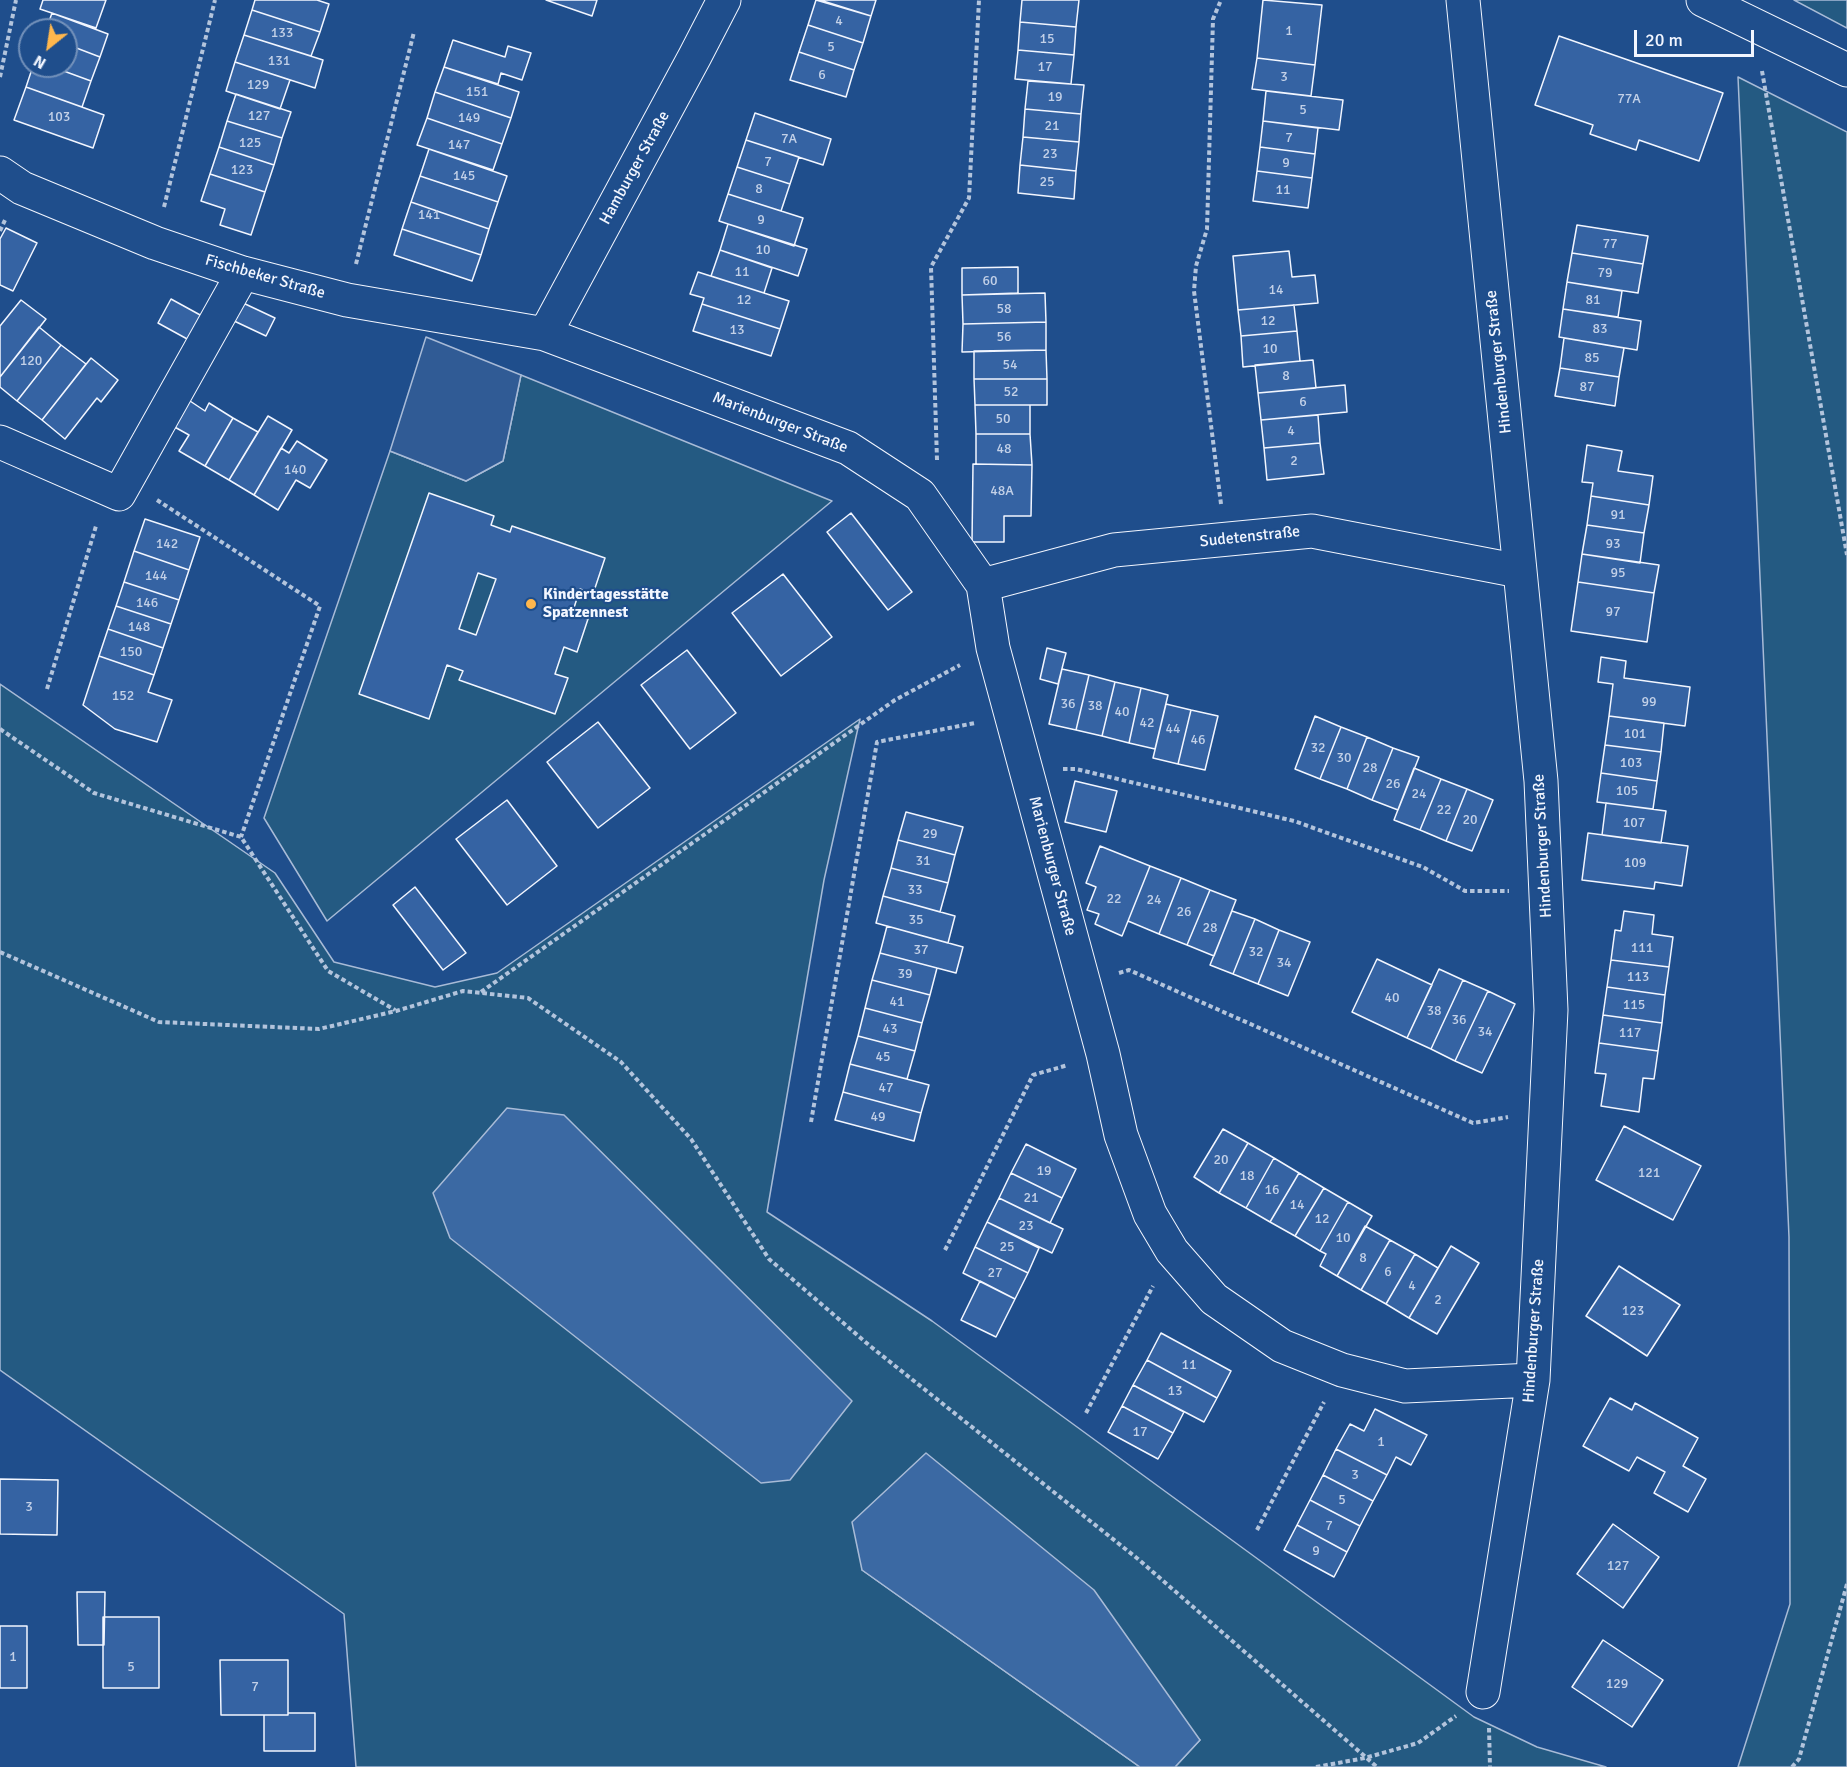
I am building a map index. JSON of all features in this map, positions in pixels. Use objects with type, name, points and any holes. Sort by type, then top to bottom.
[{"type":"street","name":"Hamburger Straße","points":[[544,334],[696,57],[724,0]]},
{"type":"street","name":"Hindenburger Straße","points":[[1463,0],[1541,781],[1551,1010],[1533,1380],[1483,1692]]},
{"type":"street","points":[[1703,0],[1847,70]]},
{"type":"street","name":"Fischbeker Straße","points":[[0,173],[22,188],[155,243],[243,273],[347,300],[544,334]]},
{"type":"street","points":[[0,442],[122,487],[243,273]]},
{"type":"street","name":"Marienburger Straße","points":[[544,334],[848,448],[920,495],[983,585],[993,648],[1103,1054],[1120,1136],[1150,1214],[1172,1251],[1214,1299],[1282,1346],[1342,1370],[1405,1386],[1533,1380]]},
{"type":"street","name":"Sudetenstraße","points":[[983,585],[1114,550],[1312,531],[1519,571]]},
{"type":"path","points":[[0,77],[16,0]]},
{"type":"path","points":[[155,243],[215,0]]},
{"type":"path","points":[[920,495],[938,471],[931,267],[969,198],[979,0]]},
{"type":"path","points":[[1221,0],[1213,19],[1206,230],[1196,266],[1194,291],[1225,539]]},
{"type":"path","points":[[1754,24],[1847,555]]},
{"type":"path","points":[[347,300],[414,32]]},
{"type":"path","points":[[47,689],[104,501],[122,487],[320,606],[242,837]]},
{"type":"path","points":[[481,992],[895,700],[993,648]]},
{"type":"path","points":[[811,1122],[877,742],[1011,716]]},
{"type":"path","points":[[0,729],[94,793],[242,837],[328,971],[396,1011]]},
{"type":"path","points":[[1026,769],[1076,769],[1294,821],[1423,867],[1465,891],[1546,891]]},
{"type":"path","points":[[0,952],[159,1022],[319,1029],[396,1011],[463,991],[528,998],[621,1062],[691,1139],[770,1259],[870,1346],[1138,1559],[1377,1767]]},
{"type":"path","points":[[1084,984],[1129,970],[1473,1123],[1546,1110]]},
{"type":"path","points":[[945,1250],[1033,1075],[1103,1054]]},
{"type":"path","points":[[1086,1413],[1172,1251]]},
{"type":"path","points":[[1257,1530],[1342,1370]]},
{"type":"path","points":[[1792,1767],[1798,1760],[1847,1584]]},
{"type":"path","points":[[1316,1767],[1365,1758],[1418,1743],[1454,1718],[1483,1692]]},
{"type":"shaded area","points":[[1794,0],[1847,0],[1847,28]]},
{"type":"shaded area","points":[[1738,77],[1847,132],[1847,1767],[1738,1767],[1790,1604],[1789,1237]]},
{"type":"shaded area","points":[[426,337],[521,375],[503,461],[466,481],[390,451]]},
{"type":"shaded area","points":[[521,375],[832,501],[327,921],[264,818],[390,451],[466,481],[503,461]]},
{"type":"shaded area","points":[[0,684],[275,873],[334,962],[435,987],[497,973],[860,719],[824,880],[767,1212],[932,1321],[1474,1717],[1537,1747],[1606,1767],[1175,1767],[1200,1740],[862,1570],[1140,1767],[356,1767],[344,1614],[0,1370]]},
{"type":"shaded area","points":[[507,1108],[564,1115],[852,1401],[790,1480],[761,1483],[450,1238],[433,1193]]},
{"type":"shaded area","points":[[926,1453],[1094,1590],[1200,1740],[1175,1767],[1140,1767],[862,1570],[852,1522]]},
{"type":"building","points":[[43,0],[106,0],[96,28],[78,22],[78,18],[67,18],[40,9]]},
{"type":"building","points":[[255,0],[317,0],[329,4],[320,32],[252,10]]},
{"type":"building","points":[[546,0],[597,0],[592,16]]},
{"type":"building","points":[[816,0],[871,16],[863,43],[808,25]]},
{"type":"building","points":[[820,0],[876,0],[871,16]]},
{"type":"building","points":[[1022,0],[1079,0],[1076,27],[1020,22]]},
{"type":"building","points":[[1263,0],[1322,5],[1315,65],[1257,58]]},
{"type":"building","points":[[252,10],[320,32],[311,56],[244,35]]},
{"type":"building","points":[[52,13],[65,18],[50,18]]},
{"type":"building","points":[[1020,22],[1076,27],[1074,55],[1018,50]]},
{"type":"building","points":[[78,23],[108,34],[100,57],[78,49]]},
{"type":"building","points":[[808,25],[863,43],[854,70],[799,52]]},
{"type":"building","points":[[244,35],[323,60],[315,88],[235,62]]},
{"type":"building","points":[[1559,36],[1723,93],[1699,161],[1639,140],[1636,150],[1590,134],[1593,125],[1535,105]]},
{"type":"building","points":[[453,40],[505,57],[508,46],[531,53],[522,80],[501,73],[498,84],[444,67]]},
{"type":"building","points":[[78,49],[100,57],[91,81],[78,76]]},
{"type":"building","points":[[1018,50],[1074,55],[1071,84],[1015,79]]},
{"type":"building","points":[[799,52],[854,70],[846,97],[790,80]]},
{"type":"building","points":[[1257,58],[1315,65],[1311,96],[1252,89]]},
{"type":"building","points":[[235,62],[290,80],[280,109],[226,91]]},
{"type":"building","points":[[444,67],[519,92],[511,118],[435,92]]},
{"type":"building","points":[[78,76],[91,81],[82,107],[26,87],[29,78]]},
{"type":"building","points":[[1028,81],[1084,85],[1081,114],[1025,109]]},
{"type":"building","points":[[26,87],[104,115],[93,148],[14,120]]},
{"type":"building","points":[[1266,91],[1343,100],[1339,130],[1263,121]]},
{"type":"building","points":[[435,92],[511,118],[502,144],[427,118]]},
{"type":"building","points":[[236,94],[291,112],[282,138],[227,121]]},
{"type":"building","points":[[1025,109],[1081,114],[1079,142],[1023,137]]},
{"type":"building","points":[[755,113],[831,139],[823,165],[746,140]]},
{"type":"building","points":[[427,118],[502,144],[493,170],[417,145]]},
{"type":"building","points":[[227,121],[282,138],[274,165],[219,147]]},
{"type":"building","points":[[1263,121],[1318,128],[1315,154],[1260,147]]},
{"type":"building","points":[[1023,137],[1079,142],[1076,171],[1020,165]]},
{"type":"building","points":[[746,140],[799,157],[790,184],[737,167]]},
{"type":"building","points":[[219,147],[274,165],[265,192],[210,174]]},
{"type":"building","points":[[1260,147],[1315,154],[1312,178],[1257,171]]},
{"type":"building","points":[[429,149],[507,176],[498,202],[420,176]]},
{"type":"building","points":[[1020,165],[1076,171],[1074,199],[1018,193]]},
{"type":"building","points":[[737,167],[790,184],[781,211],[728,194]]},
{"type":"building","points":[[1257,171],[1312,178],[1308,208],[1253,201]]},
{"type":"building","points":[[210,174],[265,192],[251,235],[220,225],[225,209],[201,201]]},
{"type":"building","points":[[420,176],[498,202],[489,229],[411,202]]},
{"type":"building","points":[[728,194],[803,218],[794,246],[719,221]]},
{"type":"building","points":[[411,202],[489,229],[481,255],[402,229]]},
{"type":"building","points":[[728,224],[807,249],[798,276],[720,250]]},
{"type":"building","points":[[1577,225],[1648,236],[1643,264],[1572,253]]},
{"type":"building","points":[[6,228],[37,243],[13,291],[0,285],[0,239]]},
{"type":"building","points":[[402,229],[481,255],[472,281],[394,255]]},
{"type":"building","points":[[720,250],[772,268],[764,293],[711,276]]},
{"type":"building","points":[[1289,251],[1292,277],[1315,275],[1318,303],[1238,310],[1233,256]]},
{"type":"building","points":[[1572,253],[1643,264],[1638,293],[1567,282]]},
{"type":"building","points":[[1018,267],[1018,293],[962,295],[962,268]]},
{"type":"building","points":[[698,272],[789,301],[780,329],[702,304],[704,298],[690,294]]},
{"type":"building","points":[[1567,282],[1622,291],[1618,317],[1563,309]]},
{"type":"building","points":[[1045,293],[1046,322],[963,324],[962,295]]},
{"type":"building","points":[[171,299],[202,316],[189,340],[158,323]]},
{"type":"building","points":[[21,300],[46,319],[0,377],[0,326]]},
{"type":"building","points":[[241,302],[275,318],[266,336],[232,320]]},
{"type":"building","points":[[702,304],[780,329],[771,356],[693,331]]},
{"type":"building","points":[[1294,305],[1297,331],[1241,336],[1238,310]]},
{"type":"building","points":[[1563,309],[1641,321],[1637,350],[1559,337]]},
{"type":"building","points":[[1046,322],[1046,350],[962,352],[963,324]]},
{"type":"building","points":[[39,327],[61,345],[17,401],[0,387],[0,377]]},
{"type":"building","points":[[1297,331],[1300,361],[1243,367],[1241,336]]},
{"type":"building","points":[[1564,338],[1624,348],[1619,377],[1560,368]]},
{"type":"building","points":[[61,345],[86,364],[42,420],[17,401]]},
{"type":"building","points":[[1046,350],[1047,379],[974,379],[974,351]]},
{"type":"building","points":[[91,358],[118,380],[101,402],[97,398],[65,439],[42,420]]},
{"type":"building","points":[[1313,360],[1316,388],[1258,393],[1255,365]]},
{"type":"building","points":[[1560,368],[1619,377],[1615,406],[1555,396]]},
{"type":"building","points":[[974,379],[1047,379],[1047,405],[975,405]]},
{"type":"building","points":[[1345,385],[1347,412],[1261,420],[1258,393]]},
{"type":"building","points":[[187,399],[205,411],[209,403],[233,418],[205,466],[179,451],[189,435],[171,425]]},
{"type":"building","points":[[975,405],[1030,405],[1030,434],[976,434]]},
{"type":"building","points":[[1318,415],[1320,443],[1264,448],[1261,420]]},
{"type":"building","points":[[268,416],[292,430],[254,495],[229,480]]},
{"type":"building","points":[[233,418],[258,432],[229,480],[205,466]]},
{"type":"building","points":[[976,434],[1030,434],[1032,465],[976,464]]},
{"type":"building","points":[[297,441],[327,460],[310,488],[296,480],[278,510],[254,495],[281,448],[289,453]]},
{"type":"building","points":[[1320,443],[1324,474],[1267,480],[1264,448]]},
{"type":"building","points":[[1587,445],[1622,451],[1618,471],[1653,476],[1649,505],[1591,496],[1593,483],[1582,482]]},
{"type":"building","points":[[973,464],[1032,465],[1031,516],[1004,516],[1004,542],[972,542]]},
{"type":"building","name":"Kindertagesstätte Spatzennest","points":[[429,493],[494,516],[491,525],[510,532],[512,526],[605,558],[593,594],[580,589],[572,614],[588,619],[577,652],[564,647],[555,674],[568,678],[555,714],[459,680],[463,671],[447,665],[429,719],[359,694]],"holes":[[[478,573],[496,579],[476,635],[459,629]]]},
{"type":"building","points":[[1591,496],[1649,505],[1644,533],[1587,525]]},
{"type":"building","points":[[851,513],[912,592],[888,610],[827,532]]},
{"type":"building","points":[[145,519],[200,537],[189,570],[134,551]]},
{"type":"building","points":[[1587,525],[1644,533],[1640,563],[1582,554]]},
{"type":"building","points":[[134,551],[189,570],[179,600],[124,582]]},
{"type":"building","points":[[1582,554],[1659,565],[1654,593],[1578,582]]},
{"type":"building","points":[[783,574],[832,637],[781,676],[732,613]]},
{"type":"building","points":[[124,582],[179,600],[171,624],[116,606]]},
{"type":"building","points":[[1578,582],[1654,593],[1647,642],[1571,631]]},
{"type":"building","points":[[116,606],[171,624],[163,648],[108,629]]},
{"type":"building","points":[[108,629],[163,648],[154,675],[99,656]]},
{"type":"building","points":[[1047,648],[1066,653],[1058,684],[1040,679]]},
{"type":"building","points":[[687,650],[736,713],[690,749],[641,685]]},
{"type":"building","points":[[99,656],[154,675],[148,692],[172,700],[157,742],[115,729],[83,705]]},
{"type":"building","points":[[1601,657],[1626,661],[1624,678],[1690,687],[1685,726],[1609,716],[1613,684],[1598,682]]},
{"type":"building","points":[[1062,669],[1089,675],[1076,730],[1049,724]]},
{"type":"building","points":[[1089,675],[1115,682],[1102,736],[1076,730]]},
{"type":"building","points":[[1115,682],[1141,688],[1129,743],[1102,736]]},
{"type":"building","points":[[1141,688],[1168,695],[1155,749],[1129,743]]},
{"type":"building","points":[[1166,704],[1191,710],[1178,764],[1153,758]]},
{"type":"building","points":[[1191,710],[1218,716],[1205,770],[1178,764]]},
{"type":"building","points":[[1315,716],[1341,727],[1320,779],[1295,769]]},
{"type":"building","points":[[1609,716],[1664,723],[1661,752],[1605,745]]},
{"type":"building","points":[[598,722],[650,788],[598,828],[547,762]]},
{"type":"building","points":[[1341,727],[1367,737],[1347,789],[1320,779]]},
{"type":"building","points":[[1367,737],[1393,748],[1372,800],[1347,789]]},
{"type":"building","points":[[1605,745],[1661,752],[1657,781],[1601,773]]},
{"type":"building","points":[[1393,748],[1419,757],[1398,810],[1372,800]]},
{"type":"building","points":[[1414,768],[1441,779],[1420,830],[1394,820]]},
{"type":"building","points":[[1601,773],[1657,781],[1653,809],[1597,802]]},
{"type":"building","points":[[1441,779],[1467,789],[1446,841],[1420,830]]},
{"type":"building","points":[[1075,781],[1117,791],[1106,832],[1065,822]]},
{"type":"building","points":[[1467,789],[1493,800],[1472,851],[1446,841]]},
{"type":"building","points":[[507,800],[557,866],[507,905],[456,839]]},
{"type":"building","points":[[1606,803],[1666,811],[1661,843],[1602,835]]},
{"type":"building","points":[[906,812],[963,827],[955,855],[898,840]]},
{"type":"building","points":[[1588,833],[1688,846],[1682,886],[1655,882],[1654,889],[1582,880]]},
{"type":"building","points":[[898,840],[955,855],[948,883],[891,868]]},
{"type":"building","points":[[1100,846],[1150,866],[1122,936],[1095,924],[1099,914],[1087,910],[1096,887],[1086,883]]},
{"type":"building","points":[[1150,866],[1181,878],[1159,934],[1128,921]]},
{"type":"building","points":[[891,868],[948,883],[940,912],[883,896]]},
{"type":"building","points":[[1181,878],[1210,890],[1187,945],[1159,934]]},
{"type":"building","points":[[415,887],[466,953],[443,970],[393,905]]},
{"type":"building","points":[[1210,890],[1236,900],[1214,956],[1187,945]]},
{"type":"building","points":[[883,896],[955,916],[948,943],[876,923]]},
{"type":"building","points":[[1232,911],[1255,919],[1233,974],[1210,965]]},
{"type":"building","points":[[1624,911],[1654,915],[1652,934],[1673,937],[1669,967],[1611,960],[1615,930],[1621,931]]},
{"type":"building","points":[[1255,919],[1279,930],[1258,984],[1233,974]]},
{"type":"building","points":[[887,926],[963,947],[956,973],[880,953]]},
{"type":"building","points":[[1279,930],[1310,942],[1288,996],[1258,984]]},
{"type":"building","points":[[880,953],[937,968],[930,995],[872,980]]},
{"type":"building","points":[[1377,959],[1432,985],[1407,1038],[1352,1012]]},
{"type":"building","points":[[1611,960],[1669,967],[1665,995],[1607,987]]},
{"type":"building","points":[[1439,969],[1463,980],[1431,1049],[1407,1038]]},
{"type":"building","points":[[872,980],[930,995],[922,1023],[865,1008]]},
{"type":"building","points":[[1463,980],[1488,991],[1455,1061],[1431,1049]]},
{"type":"building","points":[[1607,987],[1665,995],[1662,1023],[1603,1015]]},
{"type":"building","points":[[1488,991],[1515,1004],[1482,1073],[1455,1061]]},
{"type":"building","points":[[865,1008],[922,1023],[915,1051],[858,1036]]},
{"type":"building","points":[[1603,1015],[1662,1023],[1658,1051],[1599,1043]]},
{"type":"building","points":[[858,1036],[915,1051],[907,1079],[850,1064]]},
{"type":"building","points":[[1599,1043],[1658,1051],[1654,1079],[1643,1078],[1639,1112],[1601,1106],[1606,1074],[1595,1073]]},
{"type":"building","points":[[850,1064],[929,1085],[921,1113],[843,1092]]},
{"type":"building","points":[[843,1092],[921,1113],[914,1141],[835,1120]]},
{"type":"building","points":[[1624,1126],[1701,1166],[1673,1220],[1596,1180]]},
{"type":"building","points":[[1223,1129],[1248,1143],[1219,1193],[1194,1177]]},
{"type":"building","points":[[1248,1143],[1274,1158],[1246,1208],[1219,1193]]},
{"type":"building","points":[[1026,1144],[1076,1169],[1062,1198],[1011,1173]]},
{"type":"building","points":[[1274,1158],[1299,1173],[1270,1222],[1246,1208]]},
{"type":"building","points":[[1011,1173],[1062,1198],[1050,1223],[999,1198]]},
{"type":"building","points":[[1299,1173],[1324,1188],[1295,1236],[1270,1222]]},
{"type":"building","points":[[1324,1188],[1348,1202],[1320,1251],[1295,1236]]},
{"type":"building","points":[[999,1198],[1063,1229],[1052,1253],[987,1222]]},
{"type":"building","points":[[1348,1202],[1372,1216],[1337,1276],[1320,1266],[1326,1254],[1320,1251]]},
{"type":"building","points":[[987,1222],[1039,1248],[1028,1273],[975,1247]]},
{"type":"building","points":[[1365,1226],[1390,1240],[1361,1290],[1337,1276]]},
{"type":"building","points":[[1390,1240],[1415,1254],[1386,1304],[1361,1290]]},
{"type":"building","points":[[1451,1246],[1479,1263],[1437,1334],[1409,1318]]},
{"type":"building","points":[[975,1247],[1028,1273],[1015,1299],[963,1273]]},
{"type":"building","points":[[1415,1254],[1438,1268],[1409,1318],[1386,1304]]},
{"type":"building","points":[[1619,1266],[1680,1305],[1647,1356],[1586,1316]]},
{"type":"building","points":[[980,1281],[1015,1299],[996,1337],[961,1320]]},
{"type":"building","points":[[1161,1333],[1231,1371],[1217,1398],[1147,1360]]},
{"type":"building","points":[[1147,1360],[1217,1398],[1204,1422],[1133,1385]]},
{"type":"building","points":[[1133,1385],[1184,1412],[1173,1433],[1122,1406]]},
{"type":"building","points":[[1610,1398],[1632,1410],[1635,1403],[1698,1438],[1683,1466],[1706,1479],[1688,1512],[1654,1493],[1665,1472],[1637,1457],[1629,1471],[1583,1446]]},
{"type":"building","points":[[1122,1406],[1173,1433],[1158,1459],[1108,1432]]},
{"type":"building","points":[[1375,1409],[1427,1435],[1411,1465],[1396,1457],[1387,1475],[1336,1449],[1350,1424],[1364,1431]]},
{"type":"building","points":[[1336,1449],[1387,1475],[1373,1501],[1323,1475]]},
{"type":"building","points":[[1323,1475],[1373,1501],[1360,1526],[1310,1500]]},
{"type":"building","points":[[0,1479],[58,1480],[57,1535],[0,1534]]},
{"type":"building","points":[[1310,1500],[1360,1526],[1347,1552],[1297,1525]]},
{"type":"building","points":[[1613,1524],[1659,1557],[1623,1608],[1577,1574]]},
{"type":"building","points":[[1297,1525],[1347,1552],[1334,1577],[1284,1550]]},
{"type":"building","points":[[77,1592],[105,1592],[104,1645],[78,1645]]},
{"type":"building","points":[[103,1617],[159,1617],[159,1688],[103,1688]]},
{"type":"building","points":[[0,1626],[27,1626],[27,1688],[0,1688]]},
{"type":"building","points":[[1603,1640],[1663,1680],[1632,1727],[1572,1687]]},
{"type":"building","points":[[220,1660],[288,1660],[288,1715],[221,1715]]},
{"type":"building","points":[[288,1713],[315,1713],[315,1751],[264,1751],[264,1715],[288,1715]]},
{"type":"place","name":"Kindertagesstätte Spatzennest","points":[[531,604]]}]
